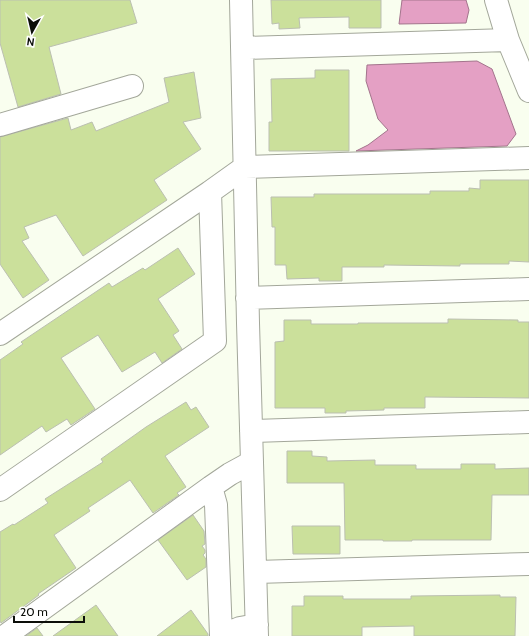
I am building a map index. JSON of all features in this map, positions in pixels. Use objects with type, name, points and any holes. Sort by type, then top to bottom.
[{"type":"street","points":[[211,486],[216,505],[221,636],[240,628],[257,630],[247,298],[241,0]]},
{"type":"street","points":[[496,0],[508,40],[529,91]]},
{"type":"street","points":[[242,48],[508,40]]},
{"type":"street","points":[[0,125],[132,86]]},
{"type":"street","points":[[0,334],[245,167],[529,158]]},
{"type":"street","points":[[210,192],[215,341]]},
{"type":"street","points":[[247,298],[529,289]]},
{"type":"street","points":[[0,490],[215,341],[248,323]]},
{"type":"street","points":[[251,431],[529,422]]},
{"type":"street","points":[[5,636],[211,486],[252,462]]},
{"type":"street","points":[[256,572],[529,564]]},
{"type":"shaded area","points":[[402,0],[466,0],[469,10],[466,23],[399,24]]},
{"type":"shaded area","points":[[477,61],[492,69],[516,134],[507,146],[356,151],[368,145],[388,130],[378,119],[366,81],[367,65]]},
{"type":"building","points":[[0,0],[130,0],[137,23],[49,47],[61,94],[18,107],[0,43]]},
{"type":"building","points":[[271,0],[381,0],[381,28],[349,28],[349,17],[299,18],[300,28],[279,29],[279,23],[272,24]]},
{"type":"building","points":[[315,70],[349,70],[349,151],[269,151],[269,122],[272,122],[271,79],[315,78]]},
{"type":"building","points":[[194,72],[201,118],[183,122],[201,149],[154,180],[167,200],[83,256],[56,215],[24,227],[29,238],[22,241],[49,280],[23,298],[0,264],[0,137],[68,118],[71,130],[92,122],[96,131],[169,102],[164,78]]},
{"type":"building","points":[[480,180],[529,180],[529,262],[509,261],[509,264],[460,264],[460,266],[384,265],[384,267],[342,267],[342,281],[319,281],[319,278],[287,279],[286,265],[275,265],[275,227],[272,227],[271,197],[314,197],[314,194],[430,194],[430,191],[469,191],[469,188],[480,189]]},
{"type":"building","points":[[178,248],[195,274],[158,299],[179,331],[173,335],[182,349],[162,363],[155,352],[122,372],[98,335],[61,358],[95,409],[71,425],[67,419],[46,432],[42,426],[0,455],[0,360],[23,344],[21,342],[109,283],[112,287],[143,268],[145,270]]},
{"type":"building","points":[[448,319],[518,320],[518,322],[529,322],[529,398],[425,397],[425,408],[384,408],[384,410],[346,411],[346,413],[325,413],[325,408],[275,408],[275,342],[284,341],[284,320],[311,320],[311,324],[358,324],[448,323]]},
{"type":"building","points":[[186,402],[191,410],[196,407],[209,427],[165,456],[186,487],[177,493],[179,495],[153,513],[130,480],[88,508],[90,511],[54,535],[76,568],[38,594],[39,595],[1,623],[0,532],[13,524],[14,525],[48,503],[45,499],[103,462],[101,459],[146,427]]},
{"type":"building","points":[[287,451],[312,451],[312,456],[327,457],[327,461],[375,460],[375,465],[416,465],[416,469],[461,469],[461,464],[495,464],[495,469],[529,468],[529,495],[492,495],[491,540],[345,540],[344,483],[287,483]]},
{"type":"building","points":[[193,515],[204,531],[205,544],[202,546],[205,550],[203,555],[206,559],[206,567],[187,580],[158,540]]},
{"type":"building","points":[[292,526],[340,526],[340,554],[293,554]]},
{"type":"building","points":[[500,595],[500,597],[516,597],[515,636],[414,636],[414,626],[362,627],[362,636],[292,636],[292,606],[304,606],[304,596],[343,596],[343,599],[411,599],[411,596]]},
{"type":"building","points":[[96,605],[118,636],[53,636]]},
{"type":"building","points":[[191,610],[208,636],[157,636]]},
{"type":"building","points":[[37,628],[43,636],[26,636]]}]
